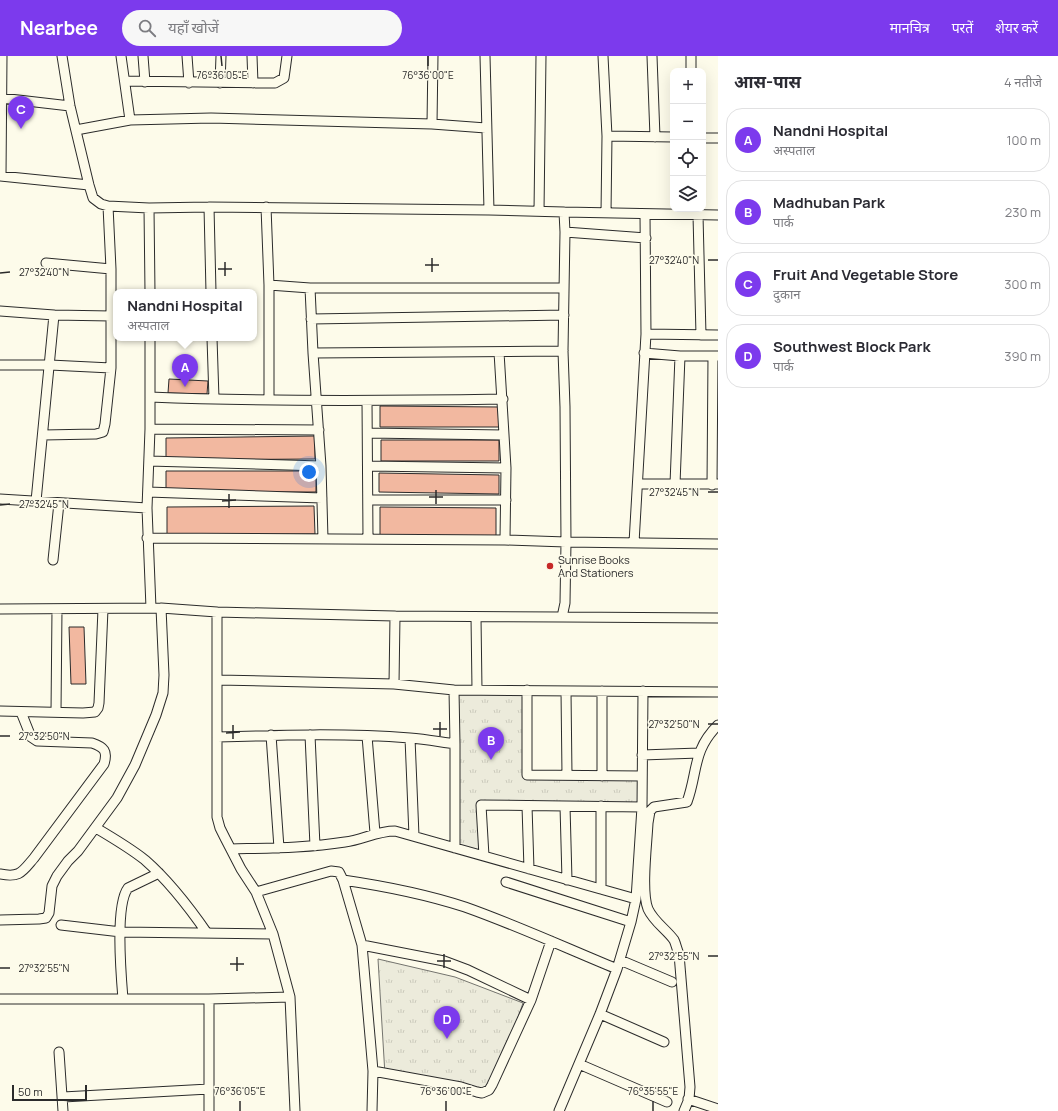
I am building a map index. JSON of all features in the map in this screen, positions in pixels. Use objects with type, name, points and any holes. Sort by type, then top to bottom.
[{"type":"street","points":[[2,56],[0,176],[89,185]]},
{"type":"street","points":[[62,56],[70,106],[89,185],[93,198],[101,204],[108,206],[149,208],[266,207],[488,210],[718,215]]},
{"type":"street","points":[[121,56],[130,120]]},
{"type":"street","points":[[143,56],[145,82]]},
{"type":"street","points":[[187,56],[189,83]]},
{"type":"street","points":[[220,83],[221,56]]},
{"type":"street","points":[[252,56],[253,83]]},
{"type":"street","points":[[125,81],[275,83],[284,78],[287,56]]},
{"type":"street","points":[[432,124],[433,56]]},
{"type":"street","points":[[485,56],[487,90],[486,128],[488,210]]},
{"type":"street","points":[[539,211],[541,56]]},
{"type":"street","points":[[603,56],[607,136],[606,213]]},
{"type":"street","points":[[652,56],[655,137]]},
{"type":"street","points":[[691,56],[691,68]]},
{"type":"street","points":[[1,98],[70,106]]},
{"type":"street","points":[[76,130],[130,120],[211,118],[432,124],[486,128]]},
{"type":"street","points":[[607,136],[670,137]]},
{"type":"street","points":[[706,138],[718,138]]},
{"type":"street","points":[[43,435],[96,434],[102,432],[105,424],[111,368],[111,269],[108,206]]},
{"type":"street","points":[[209,207],[211,289]]},
{"type":"street","points":[[266,207],[269,285],[269,400]]},
{"type":"street","points":[[149,208],[150,289]]},
{"type":"street","points":[[562,617],[566,603],[565,408],[563,351],[564,212]]},
{"type":"street","points":[[634,543],[646,334],[646,214]]},
{"type":"street","points":[[698,215],[701,335]]},
{"type":"street","points":[[565,232],[646,238]]},
{"type":"street","points":[[46,263],[111,269]]},
{"type":"street","points":[[269,285],[310,288],[564,288]]},
{"type":"street","points":[[310,288],[312,353],[321,466],[323,539]]},
{"type":"street","points":[[0,311],[54,315],[111,316]]},
{"type":"street","points":[[36,501],[54,315]]},
{"type":"street","points":[[311,319],[564,316]]},
{"type":"street","points":[[646,334],[718,335]]},
{"type":"street","points":[[150,341],[150,461],[147,538],[151,608]]},
{"type":"street","points":[[212,341],[214,399]]},
{"type":"street","points":[[312,353],[563,351]]},
{"type":"street","points":[[500,352],[506,468],[505,540]]},
{"type":"street","points":[[638,484],[715,484],[716,356],[680,356],[644,353]]},
{"type":"street","points":[[675,484],[680,356]]},
{"type":"street","points":[[0,365],[50,365],[111,368]]},
{"type":"street","points":[[150,397],[316,401],[503,399]]},
{"type":"street","points":[[367,401],[369,500],[368,538]]},
{"type":"street","points":[[150,429],[319,430]]},
{"type":"street","points":[[368,433],[504,435]]},
{"type":"street","points":[[150,461],[321,466]]},
{"type":"street","points":[[368,466],[506,468]]},
{"type":"street","points":[[148,492],[322,498]]},
{"type":"street","points":[[0,499],[147,508]]},
{"type":"street","points":[[369,500],[506,500]]},
{"type":"street","points":[[53,560],[59,503]]},
{"type":"street","points":[[147,538],[368,538],[718,544]]},
{"type":"street","points":[[0,920],[39,920],[46,918],[49,913],[52,886],[57,876],[96,828],[117,798],[127,780],[147,737],[163,693],[164,675],[161,608]]},
{"type":"street","points":[[0,609],[161,608],[217,612],[395,616],[718,618]]},
{"type":"street","points":[[56,712],[57,609]]},
{"type":"street","points":[[0,711],[95,712],[98,708],[103,609]]},
{"type":"street","points":[[217,612],[217,817],[220,828],[241,869],[256,892],[273,934],[290,997],[295,1111]]},
{"type":"street","points":[[394,684],[395,616]]},
{"type":"street","points":[[476,617],[477,690]]},
{"type":"street","points":[[218,680],[394,684],[454,690],[718,692]]},
{"type":"street","points":[[454,690],[455,848]]},
{"type":"street","points":[[527,690],[527,775],[642,776]]},
{"type":"street","points":[[566,690],[567,775]]},
{"type":"street","points":[[602,691],[602,776]]},
{"type":"street","points":[[559,1111],[600,1014],[632,922],[636,899],[642,807],[643,691]]},
{"type":"street","points":[[0,874],[16,876],[26,867],[104,764],[107,757],[104,750],[99,745],[92,743],[37,741],[31,737],[21,712]]},
{"type":"street","points":[[684,1111],[690,1087],[690,1075],[679,954],[675,941],[658,924],[648,909],[645,896],[645,880],[648,823],[650,812],[654,807],[687,802],[691,792],[699,753],[718,725]]},
{"type":"street","points":[[217,737],[271,735],[367,736],[410,738],[455,744]]},
{"type":"street","points":[[271,735],[279,848]]},
{"type":"street","points":[[310,735],[315,846]]},
{"type":"street","points":[[367,736],[375,834]]},
{"type":"street","points":[[410,738],[414,836]]},
{"type":"street","points":[[642,755],[699,753]]},
{"type":"street","points":[[484,856],[482,805],[642,807]]},
{"type":"street","points":[[527,806],[530,869]]},
{"type":"street","points":[[566,806],[567,880]]},
{"type":"street","points":[[601,806],[601,889]]},
{"type":"street","points":[[96,828],[135,853],[159,874],[192,912],[207,933]]},
{"type":"street","points":[[231,849],[315,846],[358,840],[385,831],[395,831],[636,899]]},
{"type":"street","points":[[256,892],[331,871],[339,872],[344,880],[362,945],[373,1071],[372,1111]]},
{"type":"street","points":[[123,998],[120,971],[122,901],[128,888],[159,874]]},
{"type":"street","points":[[344,880],[397,889],[444,901],[618,965],[672,982]]},
{"type":"street","points":[[506,882],[632,922]]},
{"type":"street","points":[[61,925],[121,932],[273,934]]},
{"type":"street","points":[[373,1071],[461,1087],[482,1093],[489,1090],[531,1000],[551,941]]},
{"type":"street","points":[[362,945],[444,961],[468,970],[531,1000]]},
{"type":"street","points":[[0,999],[209,999],[290,997]]},
{"type":"street","points":[[209,999],[209,1111]]},
{"type":"street","points":[[600,1014],[664,1042]]},
{"type":"street","points":[[59,1052],[63,1111]]},
{"type":"street","points":[[579,1064],[667,1102]]},
{"type":"street","points":[[63,1097],[209,1089]]},
{"type":"street","points":[[688,1099],[718,1109]]},
{"type":"green space","points":[[454,690],[527,690],[527,775],[642,776],[642,807],[482,805],[484,856],[455,848]]},
{"type":"green space","points":[[378,959],[455,977],[523,1003],[492,1092],[385,1075]]},
{"type":"building","points":[[169,379],[208,381],[207,394],[168,393]]},
{"type":"building","points":[[380,406],[499,407],[499,427],[380,427]]},
{"type":"building","points":[[315,436],[315,459],[166,460],[166,438]]},
{"type":"building","points":[[381,440],[499,440],[499,461],[381,461]]},
{"type":"building","points":[[166,471],[316,471],[316,492],[166,492]]},
{"type":"building","points":[[379,473],[499,475],[499,494],[379,492]]},
{"type":"building","points":[[314,506],[315,534],[167,535],[167,507]]},
{"type":"building","points":[[380,507],[496,508],[496,536],[380,535]]},
{"type":"building","points":[[69,627],[84,627],[86,684],[71,684]]},
{"type":"place","name":"Fruit And Vegetable Store","points":[[21,129]]},
{"type":"place","name":"Nandni Hospital","points":[[185,387]]},
{"type":"place","name":"Sunrise Books And Stationers","points":[[550,566]]},
{"type":"place","name":"Madhuban Park","points":[[491,760]]},
{"type":"place","name":"Southwest Block Park","points":[[447,1039]]}]
